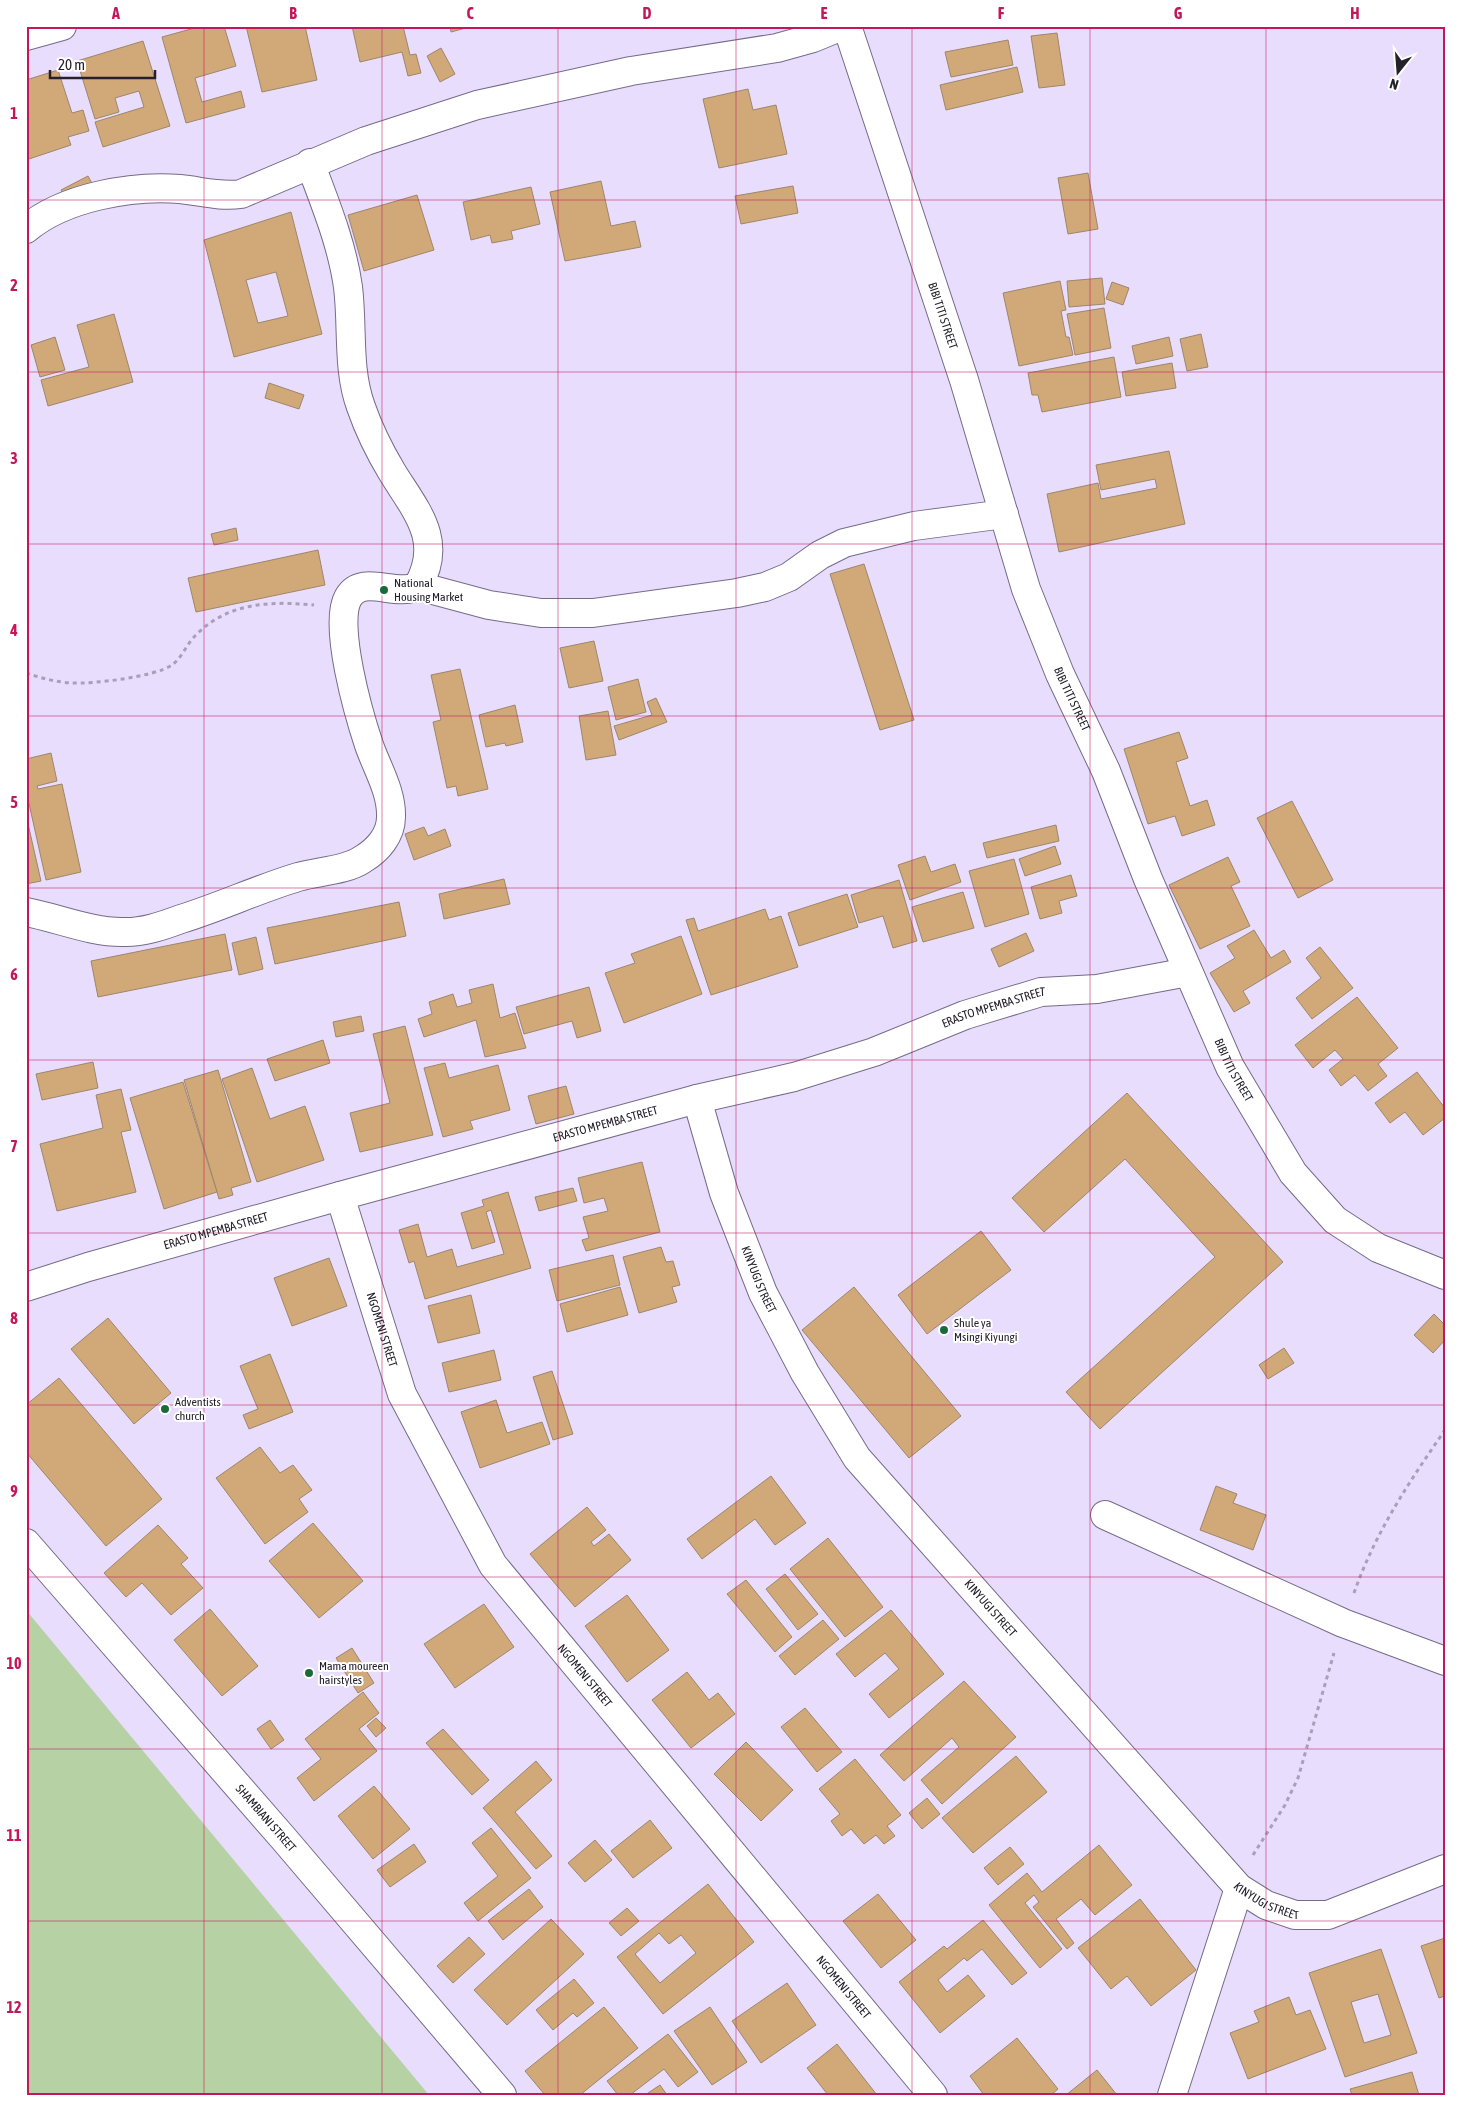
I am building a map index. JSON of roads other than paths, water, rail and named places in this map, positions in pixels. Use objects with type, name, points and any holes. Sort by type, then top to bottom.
[{"type":"street","points":[[26,36],[62,26]]},
{"type":"street","points":[[26,228],[60,207],[93,197],[157,189],[180,189],[224,196],[241,194],[366,140],[477,105],[631,71],[777,48],[813,38],[842,26]]},
{"type":"street","name":"BIBI TITI STREET","points":[[847,26],[940,307],[1026,589],[1060,674],[1106,771],[1148,878],[1230,1067],[1293,1173],[1335,1220],[1378,1248],[1445,1275]]},
{"type":"street","points":[[310,163],[328,209],[348,286],[352,375],[360,407],[382,456],[418,511],[428,534],[429,555],[426,572],[418,586]]},
{"type":"street","points":[[26,912],[90,928],[122,932],[151,929],[298,878],[361,861],[375,852],[386,836],[391,817],[386,790],[369,745],[356,702],[343,625],[344,608],[348,598],[354,590],[366,585],[407,589],[418,586],[489,605],[540,613],[593,613],[737,593],[765,587],[789,577],[820,555],[844,543],[914,526],[1004,514]]},
{"type":"street","name":"ERASTO MPEMBA STREET","points":[[26,1287],[88,1267],[340,1196],[697,1099],[794,1077],[874,1052],[965,1015],[1041,992],[1097,989],[1188,972]]},
{"type":"street","name":"KINYUGI STREET","points":[[697,1099],[724,1193],[763,1293],[805,1372],[857,1458],[1239,1888],[1266,1904],[1295,1915],[1328,1915],[1445,1869]]},
{"type":"street","name":"NGOMENI STREET","points":[[340,1196],[402,1394],[493,1565],[933,2095]]},
{"type":"street","points":[[1105,1515],[1344,1623],[1445,1661]]},
{"type":"street","name":"SHAMBIANI STREET","points":[[26,1543],[284,1839],[502,2095]]},
{"type":"street","points":[[1172,2095],[1239,1888]]},
{"type":"place","name":"National Housing Market","points":[[384,590]]},
{"type":"place","name":"Shule ya Msingi Kiyungi","points":[[944,1330]]},
{"type":"place","name":"Adventists church","points":[[165,1409]]},
{"type":"place","name":"Mama moureen hairstyles","points":[[309,1673]]}]
